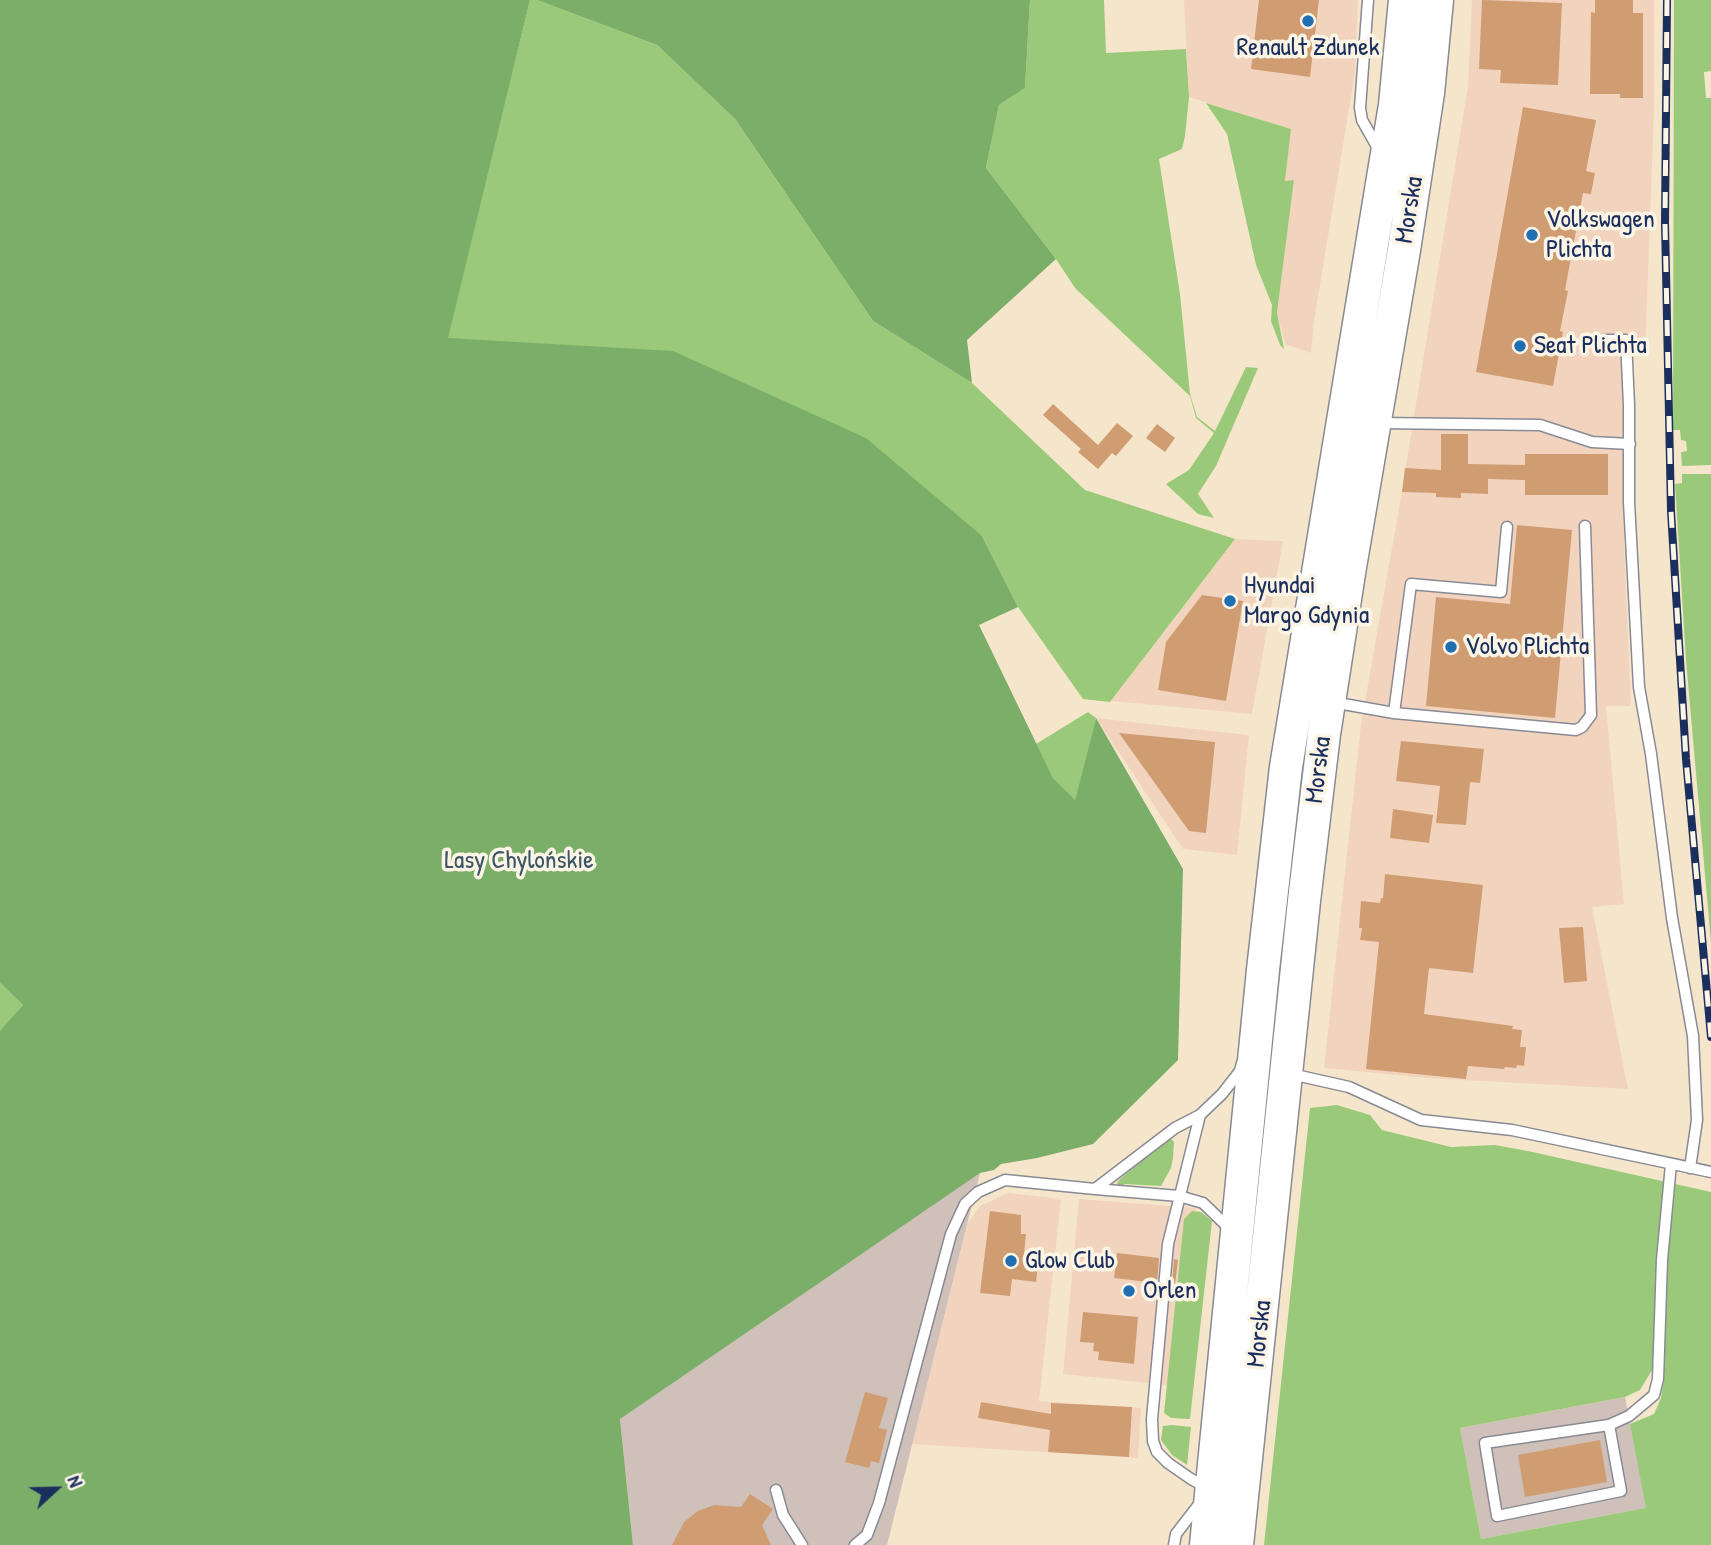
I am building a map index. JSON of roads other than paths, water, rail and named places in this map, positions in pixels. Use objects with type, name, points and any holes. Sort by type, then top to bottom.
[{"type":"main road","name":"Morska","points":[[1206,1545],[1227,1492],[1273,1206],[1282,1063],[1328,702],[1344,506],[1385,160],[1395,105],[1405,0]]},
{"type":"main road","name":"Morska","points":[[1237,1545],[1227,1492],[1240,1100],[1263,970],[1286,767],[1344,506],[1374,424],[1428,93],[1437,0]]},
{"type":"lane","points":[[1368,0],[1360,108],[1362,120],[1385,160]]},
{"type":"lane","points":[[1603,340],[1626,340],[1629,502],[1639,687],[1672,918],[1693,1036],[1697,1120],[1690,1168]]},
{"type":"lane","points":[[1374,424],[1540,425],[1592,442],[1630,444]]},
{"type":"lane","points":[[1328,702],[1394,713],[1576,730],[1582,727],[1591,715],[1585,526]]},
{"type":"lane","points":[[1394,713],[1411,584],[1501,592],[1507,527]]},
{"type":"lane","points":[[1263,970],[1270,1011]]},
{"type":"lane","points":[[1282,1063],[1349,1087],[1421,1120],[1512,1130],[1711,1172]]},
{"type":"lane","points":[[1095,1189],[1175,1128],[1240,1100]]},
{"type":"lane","points":[[1200,1115],[1168,1244],[1152,1419],[1153,1441],[1157,1452],[1191,1479],[1227,1492]]},
{"type":"lane","points":[[1268,1133],[1273,1206]]},
{"type":"lane","points":[[1609,1424],[1621,1491],[1497,1516],[1485,1443],[1609,1424],[1629,1416],[1654,1395],[1657,1387],[1662,1259],[1671,1164]]},
{"type":"lane","points":[[855,1545],[867,1535],[879,1503],[951,1234],[965,1204],[978,1192],[1005,1180],[1179,1196],[1203,1203],[1236,1236]]},
{"type":"lane","points":[[776,1490],[783,1515],[802,1545]]},
{"type":"lane","points":[[1174,1545],[1176,1534],[1183,1524],[1227,1492]]},
{"type":"railway","points":[[1667,0],[1665,223],[1671,511],[1686,759],[1711,1037]]},
{"type":"place","name":"Renault Zdunek","points":[[1308,21]]},
{"type":"place","name":"Volkswagen Plichta","points":[[1532,235]]},
{"type":"place","name":"Seat Plichta","points":[[1520,346]]},
{"type":"place","name":"Hyundai Margo Gdynia","points":[[1230,601]]},
{"type":"place","name":"Volvo Plichta","points":[[1451,647]]},
{"type":"place","name":"Glow Club","points":[[1011,1261]]},
{"type":"place","name":"Orlen","points":[[1129,1291]]},
{"type":"park label","name":"Lasy Chylońskie","points":[[519,861]]}]
